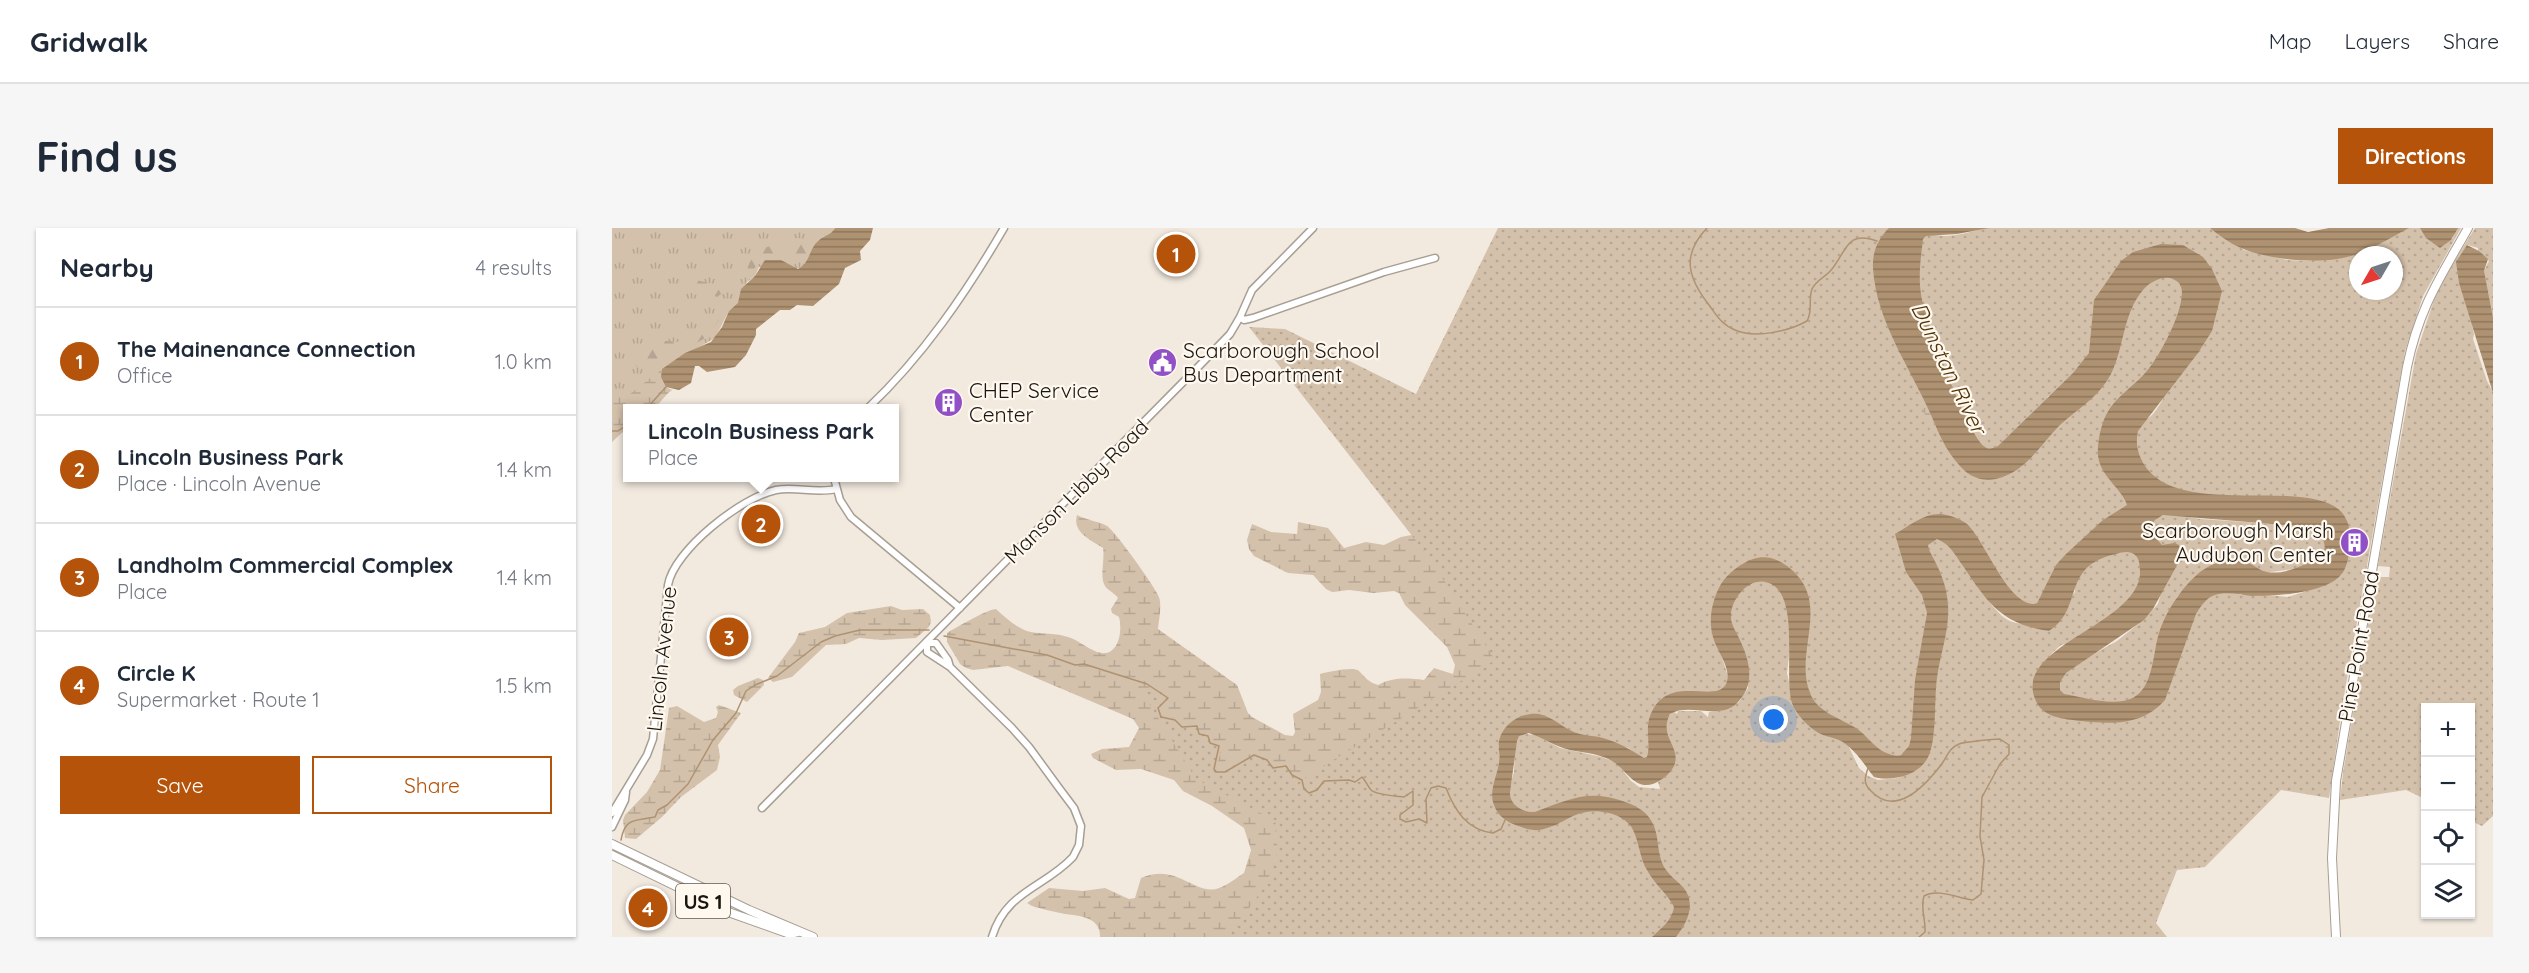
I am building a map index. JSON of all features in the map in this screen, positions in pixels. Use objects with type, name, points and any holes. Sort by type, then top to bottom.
[{"type":"main road","name":"Pine Point Road","points":[[2336,937],[2332,858],[2336,781],[2407,366],[2415,333],[2429,295],[2469,228]]},
{"type":"main road","name":"US 1","points":[[612,844],[749,910],[813,937]]},
{"type":"main road","name":"US 1","points":[[612,855],[730,913],[790,934],[798,932]]},
{"type":"main road","points":[[612,862],[623,861]]},
{"type":"street","points":[[872,404],[898,378],[945,320],[1004,228]]},
{"type":"street","name":"Manson Libby Road","points":[[762,808],[1225,340],[1240,317],[1252,290],[1313,228]]},
{"type":"street","points":[[1240,317],[1244,320],[1252,318],[1384,272],[1435,258]]},
{"type":"street","points":[[835,482],[843,506],[851,517],[960,608]]},
{"type":"street","name":"Lincoln Avenue","points":[[612,827],[625,800],[626,792],[654,736],[668,585],[677,562],[691,545],[716,523],[764,494],[781,489],[836,489]]},
{"type":"street","points":[[950,667],[948,660],[936,644],[927,643],[927,652],[950,667],[1029,747],[1074,808],[1081,826],[1080,842],[1073,857],[1007,907],[998,919],[992,937]]},
{"type":"street","name":"Lincoln Avenue","points":[[612,813],[620,797],[626,792]]},
{"type":"green space","points":[[612,228],[835,228],[817,242],[808,261],[802,267],[791,269],[759,267],[755,276],[747,282],[738,304],[729,311],[715,338],[665,367],[666,387],[672,390],[656,404],[623,404],[623,432],[612,442]]},
{"type":"green space","points":[[1498,228],[1893,228],[1882,243],[1878,260],[1879,279],[1891,320],[1927,392],[1926,396],[1917,394],[1926,417],[1935,423],[1929,430],[1938,429],[1957,464],[1962,465],[1973,478],[1985,482],[2012,472],[2025,462],[2056,428],[2113,373],[2111,369],[2121,346],[2121,329],[2127,302],[2134,289],[2148,279],[2167,275],[2174,276],[2187,286],[2185,299],[2172,335],[2160,358],[2145,382],[2132,392],[2118,409],[2104,443],[2103,465],[2112,483],[2132,503],[2131,512],[2101,528],[2072,551],[2060,565],[2054,562],[2056,571],[2037,601],[2021,602],[2017,599],[1989,564],[1970,531],[1961,524],[1951,519],[1931,518],[1920,520],[1898,530],[1904,564],[1910,581],[1924,598],[1928,617],[1925,642],[1914,687],[1913,736],[1909,749],[1895,759],[1889,757],[1859,731],[1824,712],[1812,701],[1805,681],[1805,658],[1810,639],[1810,626],[1803,590],[1790,571],[1768,561],[1759,561],[1750,563],[1735,573],[1716,598],[1713,623],[1728,677],[1728,684],[1723,692],[1685,693],[1662,698],[1650,721],[1650,758],[1645,762],[1628,748],[1604,744],[1597,739],[1571,736],[1553,726],[1543,714],[1514,720],[1500,736],[1497,746],[1499,776],[1493,791],[1493,800],[1501,820],[1507,821],[1510,802],[1509,788],[1514,772],[1515,744],[1519,733],[1535,735],[1560,748],[1602,757],[1617,763],[1631,781],[1639,787],[1660,789],[1658,782],[1667,775],[1671,768],[1671,754],[1664,731],[1665,723],[1673,711],[1677,714],[1678,711],[1701,711],[1708,717],[1709,712],[1725,710],[1739,702],[1748,688],[1744,655],[1731,633],[1727,618],[1738,592],[1756,577],[1774,579],[1783,586],[1788,596],[1792,631],[1787,673],[1794,704],[1801,717],[1816,728],[1847,743],[1859,768],[1868,776],[1878,780],[1898,778],[1915,769],[1921,764],[1930,742],[1934,695],[1932,686],[1947,610],[1941,574],[1927,549],[1927,539],[1939,539],[1950,546],[1999,613],[2013,622],[2041,627],[2050,625],[2060,614],[2075,592],[2077,576],[2084,567],[2100,557],[2121,549],[2143,547],[2142,579],[2138,596],[2106,622],[2076,640],[2060,646],[2042,666],[2034,684],[2037,700],[2043,707],[2067,716],[2101,721],[2134,719],[2147,714],[2156,707],[2166,688],[2193,613],[2208,596],[2227,592],[2241,595],[2247,593],[2288,597],[2322,586],[2341,575],[2345,565],[2349,532],[2346,518],[2331,505],[2312,500],[2249,500],[2228,496],[2186,494],[2164,487],[2163,489],[2143,468],[2131,447],[2131,437],[2156,410],[2197,346],[2213,312],[2217,294],[2215,278],[2206,264],[2189,251],[2175,246],[2161,246],[2133,257],[2121,266],[2111,277],[2097,303],[2092,334],[2093,348],[2085,362],[2052,396],[2048,396],[2047,401],[2008,440],[1990,449],[1982,448],[1957,407],[1952,382],[1943,369],[1944,366],[1925,317],[1916,276],[1916,257],[1920,243],[1929,233],[1949,236],[1984,228],[2210,228],[2244,250],[2287,260],[2307,261],[2349,255],[2349,300],[2403,300],[2403,246],[2370,246],[2408,228],[2423,228],[2429,238],[2446,242],[2453,238],[2455,228],[2461,228],[2423,296],[2405,351],[2342,707],[2329,798],[2281,790],[2205,867],[2177,870],[2156,923],[2167,937],[1227,937],[1258,896],[1270,874],[1277,850],[1276,821],[1196,779],[1142,692],[1150,687],[1165,694],[1168,699],[1159,707],[1161,716],[1175,718],[1180,726],[1197,724],[1200,733],[1207,732],[1210,741],[1220,744],[1217,771],[1225,770],[1255,754],[1269,760],[1274,767],[1283,766],[1300,781],[1495,660],[1431,560],[1249,327],[1285,329],[1416,394]]},
{"type":"green space","points":[[1889,228],[1931,414],[1948,449],[1974,477],[2114,365],[2130,315],[2108,479],[2048,580],[2037,603],[2029,604],[2020,600],[1922,595],[1927,618],[1911,738],[1807,683],[1807,655],[1713,639],[1725,668],[1727,681],[1546,717],[1498,745],[1508,822],[1652,937],[1100,937],[1097,925],[1093,921],[1027,903],[1049,888],[1083,891],[1105,888],[1129,899],[1135,898],[1141,878],[1154,874],[1176,877],[1202,888],[1219,888],[1244,873],[1251,850],[1244,828],[1212,806],[1183,791],[1174,780],[1141,769],[1116,770],[1093,758],[1091,754],[1102,749],[1129,747],[1139,728],[1133,719],[1008,666],[973,670],[966,668],[960,664],[947,642],[947,633],[979,615],[996,609],[1012,623],[1026,631],[1068,637],[1097,652],[1110,652],[1119,637],[1119,617],[1112,613],[1111,609],[1118,598],[1104,584],[1103,548],[1080,531],[1076,521],[1077,515],[1107,526],[1143,572],[1159,597],[1158,629],[1237,685],[1248,713],[1252,717],[1285,735],[1293,736],[1295,732],[1293,714],[1318,700],[1321,692],[1320,674],[1352,669],[1359,671],[1369,681],[1378,685],[1400,679],[1424,680],[1434,668],[1453,674],[1455,665],[1447,647],[1405,605],[1399,593],[1349,590],[1332,592],[1313,575],[1288,573],[1254,556],[1247,540],[1252,524],[1271,532],[1297,534],[1298,522],[1328,528],[1344,548],[1366,542],[1384,545],[1401,537],[1417,534]]},
{"type":"green space","points":[[2475,228],[2493,228],[2493,324],[2481,277],[2489,261],[2478,254],[2478,248],[2468,245],[2458,264],[2469,308],[2473,339],[2493,392],[2493,816],[2482,826],[2475,823],[2475,703],[2421,703],[2421,797],[2406,790],[2340,800],[2376,577],[2389,577],[2390,567],[2378,566],[2416,354],[2434,300],[2446,275]]},
{"type":"green space","points":[[792,238],[805,241],[809,249],[806,256],[797,261],[766,256],[759,261],[751,274],[746,274],[751,256],[767,247]]},
{"type":"green space","points":[[692,279],[717,285],[721,294],[717,297],[692,293],[685,285]]},
{"type":"green space","points":[[719,316],[720,318],[707,337],[650,369],[636,366],[634,360],[645,344],[657,340],[677,342],[689,335],[705,320]]},
{"type":"green space","points":[[662,369],[661,377],[668,393],[658,404],[623,404],[623,428],[612,426],[612,399],[630,394]]},
{"type":"green space","points":[[2174,514],[2200,519],[2323,527],[2327,552],[2303,568],[2262,573],[2237,560],[2216,562],[2193,579],[2177,597],[2161,639],[2148,686],[2130,702],[2108,703],[2061,694],[2057,682],[2070,667],[2117,641],[2142,621],[2158,604],[2162,589],[2148,530],[2156,516]]},
{"type":"green space","points":[[891,606],[902,610],[923,609],[930,615],[929,627],[916,638],[882,640],[859,638],[846,644],[826,645],[792,677],[773,682],[768,678],[795,642],[799,633],[825,627],[847,613]]},
{"type":"green space","points":[[758,678],[763,680],[764,685],[747,702],[734,695],[733,690],[738,686]]},
{"type":"green space","points":[[719,705],[741,713],[718,745],[720,757],[717,770],[681,797],[636,839],[625,838],[623,820],[625,815],[647,792],[660,770],[669,708],[677,706],[704,722],[716,718],[718,712],[716,707]]},
{"type":"shaded area","points":[[835,228],[873,228],[870,240],[860,251],[861,260],[845,268],[839,284],[813,306],[797,305],[790,310],[780,310],[756,329],[756,335],[746,355],[735,367],[707,372],[695,366],[691,383],[679,390],[666,387],[661,377],[662,369],[685,353],[711,342],[722,327],[729,311],[738,303],[741,289],[755,276],[765,260],[781,260],[798,269],[805,263],[816,243]]},
{"type":"shaded area","points":[[1889,228],[1989,228],[1957,234],[1926,236],[1923,239],[1920,280],[1924,306],[1948,376],[1978,439],[1990,449],[1998,446],[2073,373],[2089,353],[2094,300],[2121,261],[2133,252],[2161,244],[2183,245],[2203,257],[2212,269],[2222,291],[2212,331],[2198,353],[2138,431],[2137,445],[2141,458],[2145,466],[2165,483],[2192,492],[2291,496],[2319,500],[2339,510],[2349,528],[2348,560],[2340,576],[2322,587],[2262,596],[2224,593],[2209,598],[2196,614],[2165,700],[2147,715],[2137,719],[2116,723],[2093,722],[2048,714],[2035,699],[2033,681],[2042,664],[2057,650],[2099,623],[2133,593],[2140,575],[2137,557],[2130,552],[2121,553],[2099,560],[2087,568],[2075,588],[2067,611],[2060,622],[2049,631],[2019,623],[1997,610],[1980,591],[1952,550],[1937,539],[1928,545],[1944,584],[1948,614],[1937,678],[1932,747],[1920,768],[1898,778],[1874,777],[1852,749],[1839,740],[1814,730],[1797,712],[1792,703],[1790,690],[1788,619],[1785,603],[1779,590],[1769,583],[1762,581],[1748,585],[1734,603],[1731,617],[1748,662],[1748,686],[1739,701],[1724,710],[1687,710],[1670,714],[1667,729],[1676,759],[1672,770],[1662,780],[1649,785],[1639,784],[1606,758],[1563,748],[1529,733],[1519,736],[1517,741],[1510,797],[1514,804],[1522,810],[1535,812],[1570,799],[1602,796],[1632,805],[1648,815],[1656,833],[1664,867],[1687,893],[1690,907],[1687,920],[1676,937],[1652,937],[1669,920],[1674,907],[1647,870],[1629,824],[1617,816],[1597,811],[1579,814],[1549,828],[1536,830],[1513,824],[1497,811],[1492,792],[1499,759],[1500,736],[1509,724],[1523,716],[1539,714],[1575,732],[1609,740],[1644,758],[1647,757],[1650,716],[1658,703],[1668,695],[1690,691],[1712,692],[1720,690],[1726,684],[1728,678],[1726,666],[1712,630],[1711,617],[1715,597],[1721,584],[1735,569],[1753,559],[1766,557],[1787,566],[1801,580],[1808,595],[1810,626],[1806,677],[1813,700],[1823,710],[1856,728],[1880,750],[1892,755],[1901,755],[1909,746],[1911,738],[1915,680],[1927,613],[1922,595],[1906,572],[1895,534],[1935,514],[1948,515],[1962,520],[1974,532],[2008,586],[2017,596],[2027,603],[2037,603],[2056,565],[2066,554],[2103,520],[2127,505],[2099,462],[2100,434],[2104,419],[2110,409],[2119,397],[2146,372],[2165,343],[2181,302],[2182,291],[2179,283],[2170,278],[2160,279],[2151,283],[2136,299],[2111,374],[2093,398],[2057,428],[2015,471],[1996,479],[1980,479],[1966,472],[1954,460],[1945,445],[1880,307],[1875,288],[1873,262],[1879,241]],"holes":[[[2163,515],[2311,527],[2321,536],[2325,549],[2313,560],[2297,568],[2279,572],[2263,571],[2245,561],[2231,559],[2212,565],[2193,578],[2170,608],[2159,633],[2146,684],[2133,698],[2116,702],[2101,701],[2064,694],[2060,690],[2060,682],[2066,673],[2144,620],[2153,609],[2182,556],[2179,545],[2174,543],[2162,545],[2148,530],[2155,520]]]},
{"type":"shaded area","points":[[2210,228],[2295,228],[2308,232],[2329,228],[2409,228],[2375,246],[2349,246],[2349,256],[2311,261],[2266,256],[2241,248]]},
{"type":"shaded area","points":[[2420,228],[2458,228],[2451,240],[2440,248],[2426,238]]},
{"type":"shaded area","points":[[2467,245],[2488,259],[2484,271],[2493,318],[2493,393],[2459,283],[2456,262]]},
{"type":"waterway","points":[[1707,228],[1693,248],[1690,266],[1692,276],[1702,295],[1723,323],[1743,333],[1753,334],[1782,331],[1807,321],[1812,289],[1832,269],[1849,244],[1859,238],[1877,241]]},
{"type":"waterway","points":[[651,404],[666,387]]},
{"type":"waterway","points":[[612,431],[623,428]]},
{"type":"waterway","points":[[621,840],[628,824],[632,821],[655,817],[658,810],[667,805],[688,784],[713,740],[736,713],[746,691],[777,676],[821,642],[835,636],[860,630],[929,630]]},
{"type":"waterway","points":[[944,636],[1047,655],[1075,665],[1084,664],[1147,684],[1168,698],[1158,708],[1161,717],[1175,720],[1182,727],[1197,726],[1199,734],[1208,736],[1210,743],[1219,746],[1214,769],[1216,772],[1225,772],[1254,755],[1267,760],[1273,768],[1286,766],[1292,775],[1302,780],[1304,789],[1309,793],[1317,790],[1324,781],[1349,780],[1355,782],[1362,777],[1371,790],[1377,793],[1404,797],[1413,791],[1413,805],[1400,815],[1400,819],[1406,822],[1419,819],[1427,823],[1426,799],[1431,788],[1438,786],[1446,788],[1458,812],[1476,828],[1493,833],[1501,829],[1506,818]]},
{"type":"waterway","points":[[1868,768],[1865,780],[1870,790],[1880,798],[1889,801],[1899,800],[1918,790],[1941,765],[1950,750],[1959,744],[2000,739],[2009,745],[2009,754],[2000,764],[1982,797],[1980,836],[1984,860],[1981,894],[1973,900],[1941,893],[1924,896],[1925,932],[1919,937]]},
{"type":"place","name":"The Mainenance Connection","points":[[1176,254]]},
{"type":"place","name":"Scarborough School Bus Department","points":[[1162,362]]},
{"type":"place","name":"CHEP Service Center","points":[[948,402]]},
{"type":"place","name":"Lincoln Business Park","points":[[761,524]]},
{"type":"place","name":"Scarborough Marsh Audubon Center","points":[[2355,542]]},
{"type":"place","name":"Landholm Commercial Complex","points":[[729,637]]},
{"type":"place","name":"Circle K","points":[[648,908]]},
{"type":"water label","name":"Dunstan River","points":[[1949,368]]}]
